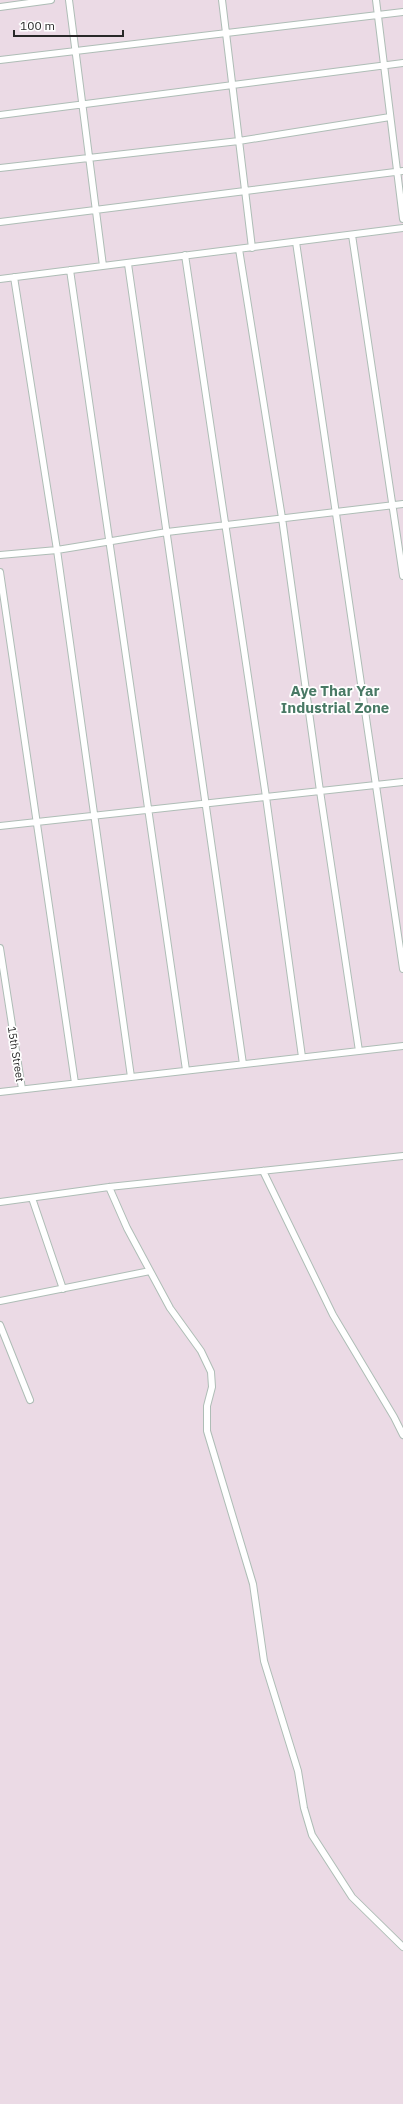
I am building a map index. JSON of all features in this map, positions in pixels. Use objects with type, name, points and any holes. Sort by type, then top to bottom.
[{"type":"street","points":[[0,7],[51,0]]},
{"type":"street","points":[[69,0],[103,266]]},
{"type":"street","points":[[222,0],[252,248]]},
{"type":"street","points":[[376,0],[390,117],[400,172],[403,219]]},
{"type":"street","points":[[0,60],[403,12]]},
{"type":"street","points":[[0,115],[403,63]]},
{"type":"street","points":[[0,168],[239,141],[390,117]]},
{"type":"street","points":[[0,222],[400,172]]},
{"type":"street","points":[[0,278],[128,264],[185,254],[252,248],[403,228]]},
{"type":"street","points":[[352,235],[403,576]]},
{"type":"street","points":[[296,242],[338,512],[403,969]]},
{"type":"street","points":[[239,249],[282,518],[320,791],[359,1051]]},
{"type":"street","points":[[185,254],[266,797],[302,1057]]},
{"type":"street","points":[[128,264],[207,804],[243,1064]]},
{"type":"street","points":[[70,270],[186,1070]]},
{"type":"street","points":[[14,277],[57,550],[93,816],[131,1077]]},
{"type":"street","points":[[0,555],[57,550],[110,540],[167,532],[403,504]]},
{"type":"street","points":[[0,572],[75,1083]]},
{"type":"street","points":[[0,826],[403,782]]},
{"type":"street","name":"15th Street","points":[[0,950],[22,1089]]},
{"type":"street","points":[[0,1092],[403,1046]]},
{"type":"street","points":[[0,1202],[108,1187],[403,1156]]},
{"type":"street","points":[[263,1171],[334,1315],[403,1435]]},
{"type":"street","points":[[108,1187],[127,1228],[170,1308],[201,1351],[211,1372],[212,1387],[207,1406],[207,1431],[253,1584],[264,1661],[298,1771],[304,1808],[312,1835],[352,1896],[403,1947]]},
{"type":"street","points":[[32,1198],[63,1289]]},
{"type":"street","points":[[0,1301],[150,1271]]},
{"type":"street","points":[[0,1325],[30,1400]]},
{"type":"district","name":"Aye Thar Yar Industrial Zone","points":[[335,698]]}]
